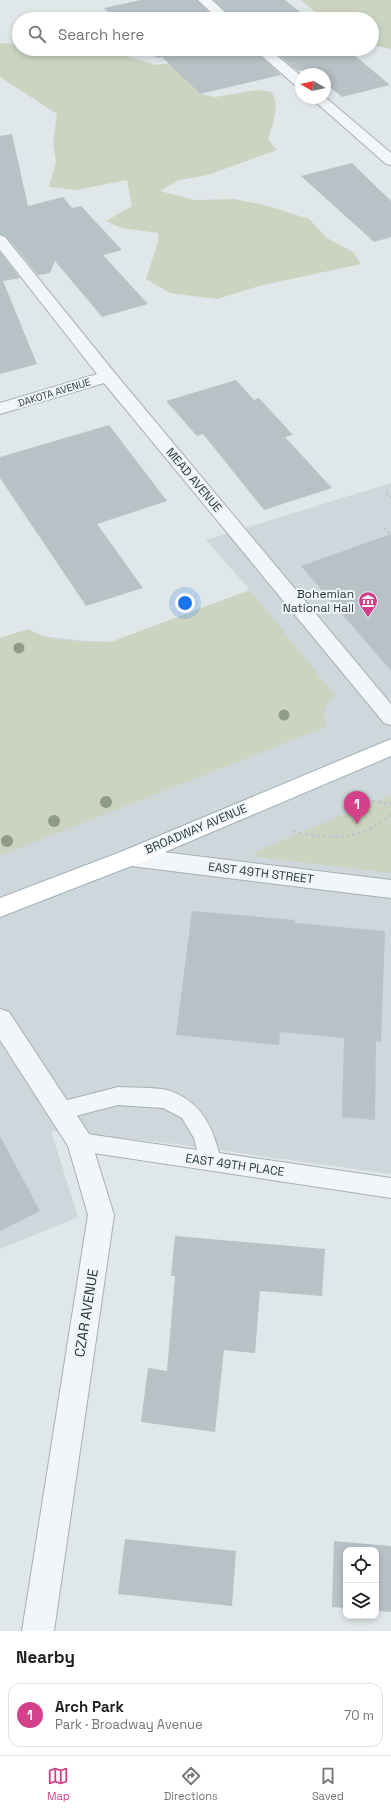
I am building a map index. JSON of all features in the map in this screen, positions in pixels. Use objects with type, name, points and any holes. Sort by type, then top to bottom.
[{"type":"main road","name":"BROADWAY AVENUE","points":[[0,908],[130,857],[391,747]]},
{"type":"street","points":[[204,0],[218,12]]},
{"type":"street","points":[[269,56],[295,78]]},
{"type":"street","points":[[325,104],[391,161]]},
{"type":"street","name":"MEAD AVENUE","points":[[0,240],[108,376],[391,718]]},
{"type":"street","name":"DAKOTA AVENUE","points":[[0,408],[108,376]]},
{"type":"street","name":"EAST 49TH STREET","points":[[130,857],[391,889]]},
{"type":"street","name":"CZAR AVENUE","points":[[0,1019],[80,1142],[101,1215],[38,1631]]},
{"type":"lane","points":[[60,1112],[118,1096],[166,1099],[189,1112],[204,1135],[210,1161]]},
{"type":"lane","name":"EAST 49TH PLACE","points":[[80,1142],[391,1188]]},
{"type":"path","points":[[386,493],[391,498]]},
{"type":"path","points":[[384,528],[391,535]]},
{"type":"path","points":[[366,800],[391,804]]},
{"type":"path","points":[[293,831],[319,837],[340,837],[352,835],[370,828],[391,815]]},
{"type":"shaded area","points":[[391,483],[391,1174],[160,1142],[51,1131],[78,1217],[0,1249],[0,638],[28,629],[40,636],[111,642],[250,590],[206,540]]},
{"type":"green space","points":[[301,0],[391,0],[391,49],[379,46],[379,12],[315,12]]},
{"type":"green space","points":[[0,43],[12,44],[12,56],[127,56],[156,65],[202,59],[189,84],[200,94],[215,97],[258,90],[272,92],[276,109],[268,139],[277,150],[208,175],[180,180],[160,191],[194,200],[234,199],[268,206],[309,219],[327,238],[353,252],[361,264],[259,286],[217,299],[170,293],[146,279],[158,242],[158,233],[121,228],[106,221],[132,206],[127,180],[76,190],[49,187],[56,162],[53,143],[57,114],[0,77]]},
{"type":"green space","points":[[250,590],[336,696],[326,705],[324,710],[325,722],[328,726],[0,856],[0,638],[28,629],[37,634],[58,639],[111,642]]},
{"type":"green space","points":[[391,795],[391,873],[257,857],[254,852]]},
{"type":"building","points":[[141,0],[197,0],[209,12],[108,12],[104,8]]},
{"type":"building","points":[[214,0],[285,0],[300,12],[226,12]]},
{"type":"building","points":[[155,56],[261,56],[281,75],[200,94],[162,57],[157,58]]},
{"type":"building","points":[[280,56],[355,56],[390,85],[342,97],[331,88],[331,68],[295,69]]},
{"type":"building","points":[[12,134],[28,206],[63,197],[72,208],[81,206],[122,250],[103,255],[148,304],[102,317],[55,261],[50,273],[38,275],[6,236],[0,234],[0,136]]},
{"type":"building","points":[[352,163],[391,201],[391,237],[374,242],[301,176]]},
{"type":"building","points":[[0,252],[20,278],[3,281],[37,364],[0,374]]},
{"type":"building","points":[[236,380],[254,400],[259,398],[293,435],[285,437],[332,488],[264,510],[203,434],[197,436],[166,401]]},
{"type":"building","points":[[109,425],[167,501],[97,524],[143,588],[86,606],[0,478],[0,457]]},
{"type":"building","name":"Bohemian National Hall","points":[[391,534],[391,671],[301,566]]},
{"type":"building","points":[[192,911],[295,920],[294,923],[385,931],[381,1042],[376,1041],[375,1120],[342,1117],[344,1038],[280,1032],[279,1045],[176,1035]]},
{"type":"building","points":[[0,1136],[40,1211],[0,1231]]},
{"type":"building","points":[[175,1236],[325,1249],[322,1296],[260,1291],[255,1353],[224,1350],[215,1432],[141,1422],[148,1368],[167,1371],[175,1276],[171,1276]]},
{"type":"building","points":[[125,1539],[236,1551],[232,1606],[118,1594]]},
{"type":"building","points":[[334,1541],[391,1546],[391,1612],[379,1611],[379,1547],[343,1547],[343,1608],[332,1607]]},
{"type":"place","name":"Bohemian National Hall","points":[[368,618]]},
{"type":"place","name":"Arch Park","points":[[357,824]]}]
